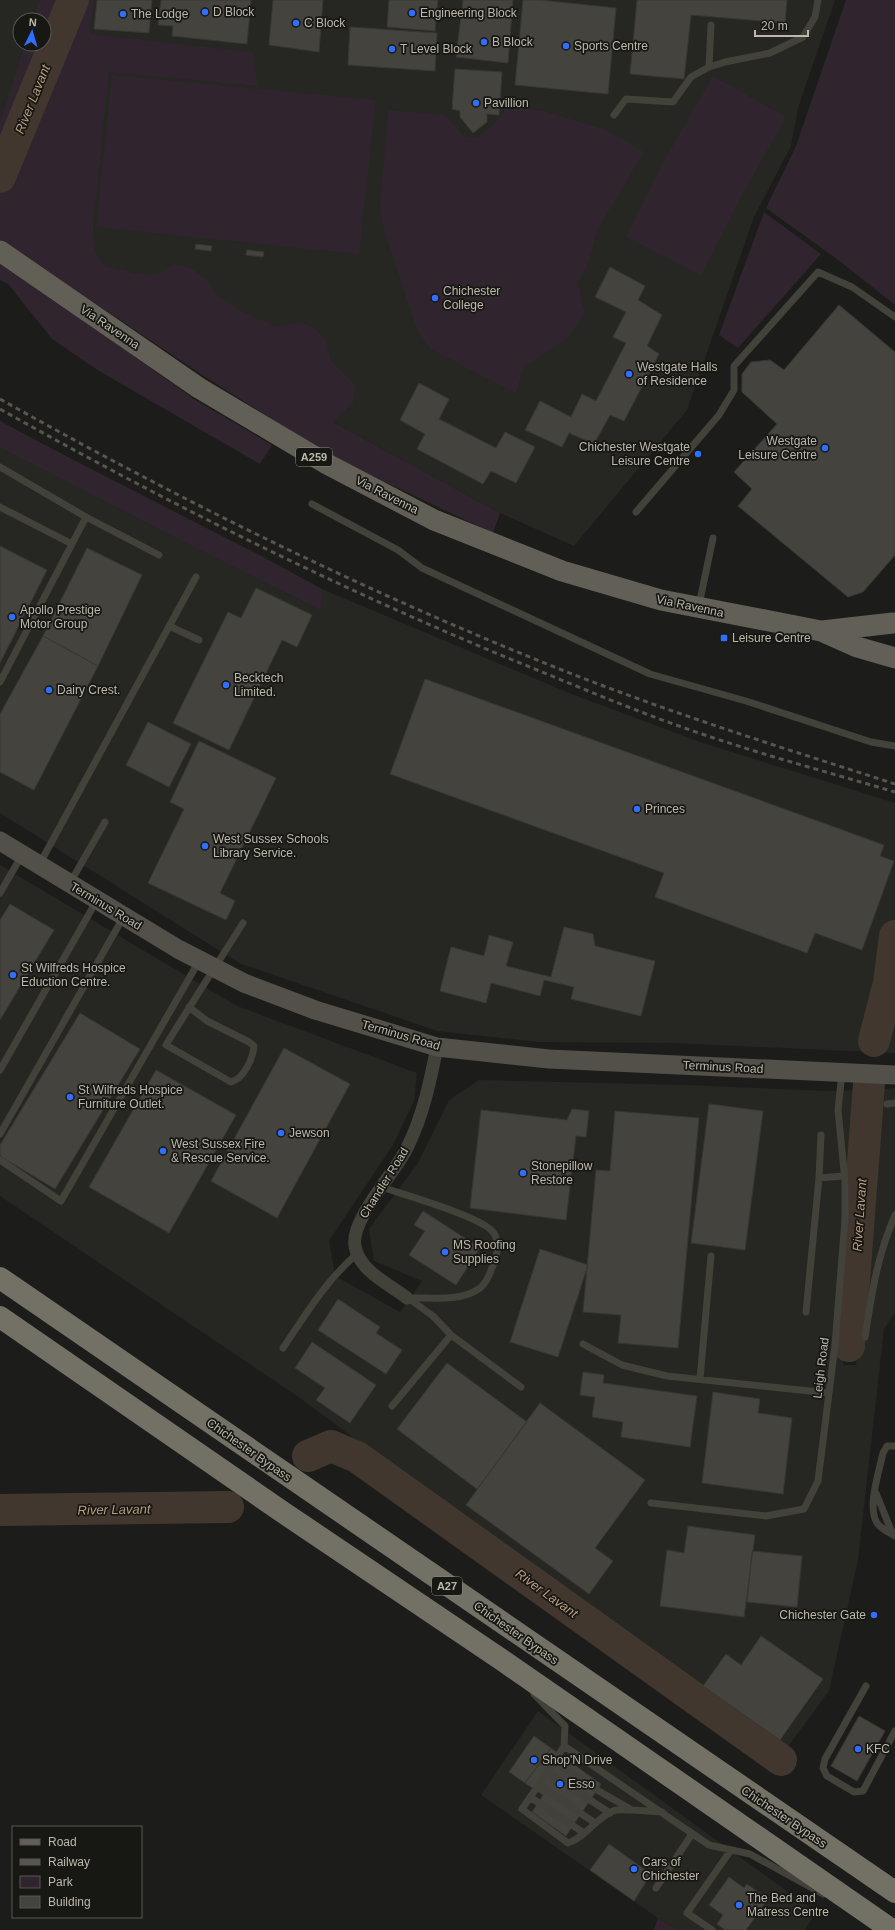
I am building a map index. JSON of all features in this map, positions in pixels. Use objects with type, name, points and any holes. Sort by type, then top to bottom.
[{"type":"highway","name":"Chichester Bypass","points":[[0,1278],[895,1892]]},
{"type":"highway","name":"A27","points":[[0,1317],[284,1514],[502,1660],[892,1930]]},
{"type":"main road","name":"Via Ravenna","points":[[0,251],[200,388],[327,464],[434,520],[562,571],[661,600],[822,631],[857,647],[895,657]]},
{"type":"main road","name":"Via Ravenna","points":[[822,631],[894,622]]},
{"type":"main road","points":[[894,622],[889,641],[895,657]]},
{"type":"street","name":"Terminus Road","points":[[0,841],[206,964],[244,983],[315,1010],[437,1047],[549,1059],[895,1075]]},
{"type":"street","name":"Chandler Road","points":[[408,1298],[364,1266],[355,1246],[358,1224],[406,1149],[426,1100],[437,1047]]},
{"type":"lane","points":[[614,115],[626,99],[672,102],[691,77],[709,67],[725,62],[770,53],[803,37],[814,18],[818,0]]},
{"type":"lane","points":[[709,67],[711,25]]},
{"type":"lane","points":[[636,512],[720,415],[734,390],[734,366],[818,272],[852,287],[895,317]]},
{"type":"lane","points":[[0,467],[86,517],[159,555]]},
{"type":"lane","points":[[312,504],[398,550],[422,568],[650,674],[746,701],[872,742],[895,746]]},
{"type":"lane","points":[[0,507],[72,544]]},
{"type":"lane","points":[[0,682],[86,517]]},
{"type":"lane","points":[[698,608],[713,538]]},
{"type":"lane","points":[[39,865],[196,577]]},
{"type":"lane","points":[[169,626],[199,640]]},
{"type":"lane","points":[[70,884],[105,822]]},
{"type":"lane","points":[[1,888],[22,855]]},
{"type":"lane","points":[[0,1070],[98,900]]},
{"type":"lane","points":[[0,1134],[124,916]]},
{"type":"lane","points":[[0,1160],[61,1201],[206,964],[243,923]]},
{"type":"lane","points":[[189,1007],[207,1021],[254,1046],[253,1052],[237,1081],[232,1082],[166,1045],[189,1007],[206,964]]},
{"type":"lane","name":"Leigh Road","points":[[651,1503],[766,1516],[804,1509],[818,1481],[835,1345],[845,1219],[844,1176],[838,1110],[842,1073]]},
{"type":"lane","points":[[887,1104],[895,1103]]},
{"type":"lane","points":[[806,1312],[819,1178],[821,1135]]},
{"type":"lane","points":[[819,1178],[844,1176]]},
{"type":"lane","points":[[382,1187],[449,1210],[480,1223],[492,1231],[497,1242],[496,1256],[490,1275],[477,1290],[458,1296],[408,1298]]},
{"type":"lane","points":[[865,1336],[878,1258],[895,1215]]},
{"type":"lane","points":[[283,1348],[330,1280],[358,1253]]},
{"type":"lane","points":[[700,1379],[711,1256]]},
{"type":"lane","points":[[408,1298],[433,1316],[451,1335],[521,1387]]},
{"type":"lane","points":[[392,1406],[451,1335]]},
{"type":"lane","points":[[583,1344],[622,1364],[667,1376],[829,1393]]},
{"type":"lane","points":[[894,1536],[878,1525],[874,1516],[873,1506],[883,1453],[887,1446],[895,1446]]},
{"type":"lane","points":[[875,1492],[894,1536]]},
{"type":"lane","points":[[502,1660],[565,1726],[564,1746],[522,1809],[568,1843],[578,1840],[595,1823],[614,1811],[632,1810],[662,1812]]},
{"type":"lane","points":[[866,1686],[825,1759],[823,1768],[827,1776],[854,1792],[863,1791],[895,1731]]},
{"type":"lane","points":[[564,1746],[709,1845],[750,1854],[812,1889],[867,1913]]},
{"type":"lane","points":[[555,1761],[597,1790],[632,1810]]},
{"type":"lane","points":[[548,1772],[610,1814]]},
{"type":"lane","points":[[538,1785],[595,1823]]},
{"type":"lane","points":[[530,1797],[584,1833]]},
{"type":"lane","points":[[656,1888],[692,1834]]},
{"type":"lane","points":[[712,1930],[687,1913],[731,1850]]},
{"type":"shaded area","name":"Chichester College","points":[[0,0],[835,0],[798,108],[791,146],[754,217],[687,410],[574,546],[500,513],[333,422],[0,198]]},
{"type":"shaded area","points":[[0,421],[84,467],[264,557],[322,589],[569,693],[700,742],[895,803],[895,1053],[671,1043],[538,1042],[437,1031],[239,963],[0,813]]},
{"type":"shaded area","points":[[0,865],[237,1006],[417,1073],[414,1101],[393,1145],[329,1241],[335,1276],[400,1312],[422,1281],[374,1261],[369,1229],[418,1163],[449,1100],[479,1080],[685,1085],[827,1091],[860,1090],[853,1239],[843,1365],[856,1365],[884,1089],[895,1088],[895,1313],[884,1329],[858,1560],[829,1691],[781,1756],[300,1398],[0,1196]]},
{"type":"shaded area","points":[[538,1711],[816,1912],[805,1930],[678,1930],[658,1918],[481,1795]]},
{"type":"green space","points":[[40,0],[94,0],[90,34],[253,52],[258,86],[109,72],[93,227],[95,251],[104,266],[138,274],[157,275],[173,264],[191,268],[207,280],[216,294],[240,310],[258,319],[276,326],[303,322],[316,330],[326,340],[331,361],[356,385],[353,403],[333,422],[500,513],[493,533],[332,457],[207,378],[0,240],[0,122],[22,52],[52,52],[52,12],[36,12]]},
{"type":"green space","points":[[846,0],[895,0],[895,305],[837,259],[766,208],[796,146]]},
{"type":"green space","points":[[112,75],[376,100],[359,254],[96,227]]},
{"type":"green space","points":[[713,76],[786,117],[740,199],[701,275],[626,237],[665,159]]},
{"type":"green space","points":[[506,106],[544,111],[606,130],[644,152],[598,229],[589,260],[578,284],[585,313],[568,338],[524,366],[516,393],[430,349],[417,330],[384,230],[380,208],[388,110],[446,115],[463,136],[477,137],[498,120]]},
{"type":"green space","points":[[764,212],[821,254],[738,348],[719,335]]},
{"type":"green space","points":[[0,261],[194,399],[272,445],[260,464],[99,371],[52,339],[8,284],[0,280]]},
{"type":"green space","points":[[0,421],[322,589],[321,610],[196,548],[0,447]]},
{"type":"green space","points":[[658,1918],[678,1930],[654,1930]]},
{"type":"building","name":"The Lodge","points":[[97,0],[152,0],[149,33],[94,29]]},
{"type":"building","name":"D Block","points":[[161,0],[251,0],[247,44],[172,36],[173,26],[158,25]]},
{"type":"building","name":"C Block","points":[[273,0],[323,0],[319,52],[269,45]]},
{"type":"building","name":"Engineering Block","points":[[389,0],[438,0],[435,31],[387,27]]},
{"type":"building","name":"B Block","points":[[463,0],[513,0],[508,63],[456,57]]},
{"type":"building","name":"Sports Centre","points":[[523,0],[541,0],[616,8],[608,94],[515,85]]},
{"type":"building","points":[[637,0],[787,0],[785,23],[691,15],[684,79],[630,74]]},
{"type":"building","name":"T Level Block","points":[[350,27],[437,33],[435,71],[348,65]]},
{"type":"building","name":"Pavillion","points":[[455,69],[502,72],[499,115],[487,114],[487,122],[473,133],[460,117],[460,111],[452,109]]},
{"type":"building","points":[[196,244],[212,246],[211,251],[195,249]]},
{"type":"building","points":[[247,250],[264,252],[263,257],[246,255]]},
{"type":"building","name":"Westgate Halls of Residence","points":[[610,267],[645,286],[638,300],[662,315],[647,346],[659,354],[624,421],[610,415],[594,444],[569,433],[562,447],[525,430],[540,401],[571,417],[582,394],[596,401],[626,343],[613,337],[626,312],[595,297]]},
{"type":"building","name":"Westgate Leisure Centre","points":[[839,305],[895,352],[895,555],[863,592],[848,597],[738,506],[752,489],[734,472],[777,424],[742,392],[742,374],[751,362],[770,360],[784,370]]},
{"type":"building","points":[[419,383],[449,399],[439,419],[496,448],[505,432],[535,447],[516,483],[491,471],[483,484],[417,449],[425,434],[400,420]]},
{"type":"building","name":"Apollo Prestige Motor Group","points":[[0,546],[47,570],[0,663]]},
{"type":"building","points":[[87,548],[142,575],[98,666],[43,636]]},
{"type":"building","name":"Becktech Limited.","points":[[256,588],[312,615],[297,647],[282,640],[229,750],[173,723],[228,612],[241,618]]},
{"type":"building","name":"Dairy Crest.","points":[[43,636],[98,666],[34,790],[0,772],[0,714]]},
{"type":"building","name":"Princes","points":[[425,679],[884,845],[880,856],[894,861],[862,950],[815,933],[807,953],[655,897],[664,873],[390,774]]},
{"type":"building","points":[[148,722],[191,744],[169,787],[126,765]]},
{"type":"building","name":"West Sussex Schools Library Service.","points":[[199,741],[276,778],[220,893],[235,901],[226,920],[148,883],[184,809],[170,802]]},
{"type":"building","name":"St Wilfreds Hospice Eduction Centre.","points":[[10,904],[54,930],[0,1020],[0,920]]},
{"type":"building","points":[[564,927],[593,934],[595,946],[655,961],[641,1016],[571,999],[574,987],[544,980],[540,996],[491,983],[486,1003],[440,991],[451,947],[484,956],[489,935],[513,942],[506,966],[551,977]]},
{"type":"building","name":"St Wilfreds Hospice Furniture Outlet.","points":[[80,1013],[140,1049],[55,1189],[0,1156],[0,1145]]},
{"type":"building","name":"Jewson","points":[[284,1048],[350,1084],[277,1218],[211,1181]]},
{"type":"building","name":"West Sussex Fire & Rescue Service.","points":[[156,1070],[236,1115],[169,1233],[89,1187]]},
{"type":"building","points":[[709,1104],[763,1111],[745,1250],[691,1243]]},
{"type":"building","name":"Stonepillow Restore","points":[[572,1109],[589,1111],[586,1137],[576,1136],[566,1220],[470,1208],[481,1110],[567,1120]]},
{"type":"building","points":[[615,1111],[699,1118],[678,1348],[618,1343],[621,1315],[583,1312],[596,1170],[610,1171]]},
{"type":"building","name":"MS Roofing Supplies","points":[[423,1211],[480,1248],[456,1285],[409,1255],[425,1231],[414,1225]]},
{"type":"building","points":[[540,1249],[588,1265],[558,1357],[510,1342]]},
{"type":"building","points":[[338,1299],[380,1327],[376,1333],[402,1350],[386,1374],[318,1330]]},
{"type":"building","points":[[312,1342],[376,1385],[350,1423],[316,1400],[325,1388],[295,1368]]},
{"type":"building","points":[[447,1363],[527,1422],[477,1489],[397,1429]]},
{"type":"building","points":[[583,1372],[604,1375],[603,1383],[697,1396],[690,1447],[621,1437],[623,1422],[592,1417],[595,1397],[580,1395]]},
{"type":"building","points":[[713,1392],[760,1399],[758,1413],[792,1418],[783,1494],[702,1483]]},
{"type":"building","points":[[540,1403],[645,1480],[595,1548],[613,1561],[589,1594],[466,1505]]},
{"type":"building","points":[[688,1526],[755,1535],[744,1617],[660,1606],[667,1550],[684,1553]]},
{"type":"building","points":[[752,1551],[802,1556],[797,1607],[747,1602]]},
{"type":"building","points":[[761,1636],[823,1679],[780,1740],[703,1686],[726,1654],[741,1665]]},
{"type":"building","name":"KFC","points":[[859,1716],[885,1731],[857,1781],[831,1766]]},
{"type":"building","points":[[534,1736],[551,1748],[525,1783],[509,1772]]},
{"type":"building","points":[[551,1748],[601,1784],[566,1836],[532,1812],[543,1795],[525,1783]]},
{"type":"building","points":[[609,1844],[651,1874],[634,1901],[590,1870]]},
{"type":"building","points":[[729,1877],[744,1888],[747,1884],[768,1899],[746,1930],[725,1930],[717,1924],[723,1915],[709,1905]]},
{"type":"waterway","name":"River Lavant","points":[[0,177],[73,0]]},
{"type":"waterway","name":"River Lavant","points":[[874,1041],[889,983],[895,936]]},
{"type":"waterway","name":"River Lavant","points":[[849,1346],[869,1084]]},
{"type":"waterway","name":"River Lavant","points":[[308,1456],[331,1446],[357,1457],[781,1760]]},
{"type":"waterway","name":"River Lavant","points":[[0,1510],[228,1507]]},
{"type":"railway","points":[[0,399],[135,472],[272,542],[481,637],[637,698],[722,728],[895,784]]},
{"type":"railway","points":[[0,409],[126,478],[254,543],[318,574],[449,633],[608,699],[678,726],[750,750],[895,792]]},
{"type":"place","name":"D Block","points":[[205,12]]},
{"type":"place","name":"Engineering Block","points":[[412,13]]},
{"type":"place","name":"The Lodge","points":[[123,14]]},
{"type":"place","name":"C Block","points":[[296,23]]},
{"type":"place","name":"B Block","points":[[484,42]]},
{"type":"place","name":"Sports Centre","points":[[566,46]]},
{"type":"place","name":"T Level Block","points":[[392,49]]},
{"type":"place","name":"Pavillion","points":[[476,103]]},
{"type":"place","name":"Chichester College","points":[[435,298]]},
{"type":"place","name":"Westgate Halls of Residence","points":[[629,374]]},
{"type":"place","name":"Westgate Leisure Centre","points":[[825,448]]},
{"type":"place","name":"Chichester Westgate Leisure Centre","points":[[698,454]]},
{"type":"place","name":"Apollo Prestige Motor Group","points":[[12,617]]},
{"type":"place","name":"Leisure Centre","points":[[724,638]]},
{"type":"place","name":"Becktech Limited.","points":[[226,685]]},
{"type":"place","name":"Dairy Crest.","points":[[49,690]]},
{"type":"place","name":"Princes","points":[[637,809]]},
{"type":"place","name":"West Sussex Schools Library Service.","points":[[205,846]]},
{"type":"place","name":"St Wilfreds Hospice Eduction Centre.","points":[[13,975]]},
{"type":"place","name":"St Wilfreds Hospice Furniture Outlet.","points":[[70,1097]]},
{"type":"place","name":"Jewson","points":[[281,1133]]},
{"type":"place","name":"West Sussex Fire & Rescue Service.","points":[[163,1151]]},
{"type":"place","name":"Stonepillow Restore","points":[[523,1173]]},
{"type":"place","name":"MS Roofing Supplies","points":[[445,1252]]},
{"type":"place","name":"Chichester Gate","points":[[874,1615]]},
{"type":"place","name":"KFC","points":[[858,1749]]},
{"type":"place","name":"Shop'N Drive","points":[[534,1760]]},
{"type":"place","name":"Esso","points":[[560,1784]]},
{"type":"place","name":"Cars of Chichester","points":[[634,1869]]},
{"type":"place","name":"The Bed and Matress Centre","points":[[739,1905]]}]
